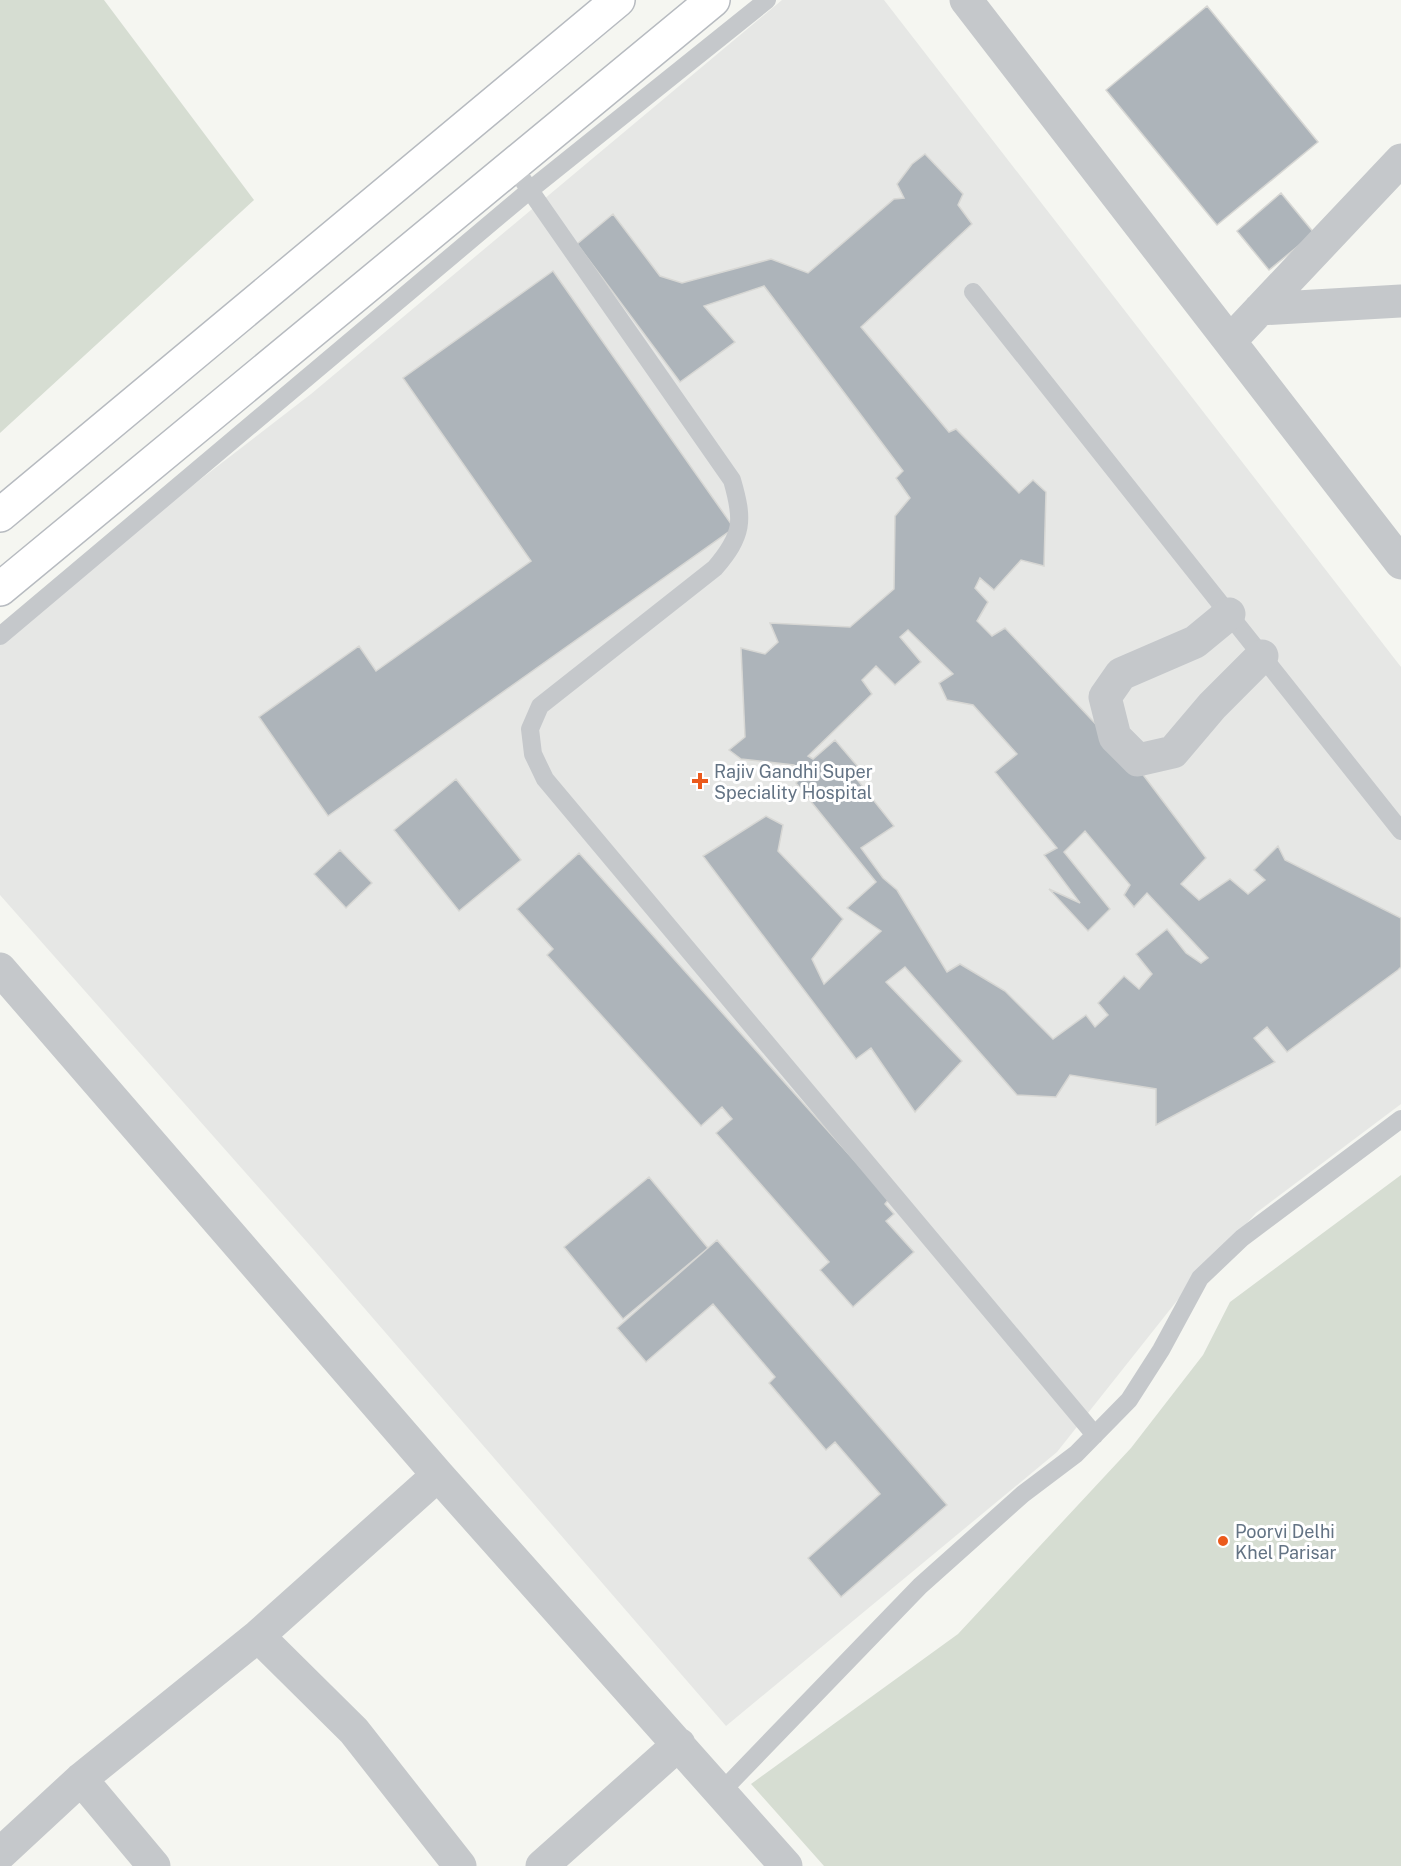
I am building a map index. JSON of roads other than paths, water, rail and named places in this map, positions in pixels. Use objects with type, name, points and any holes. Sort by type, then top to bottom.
[{"type":"main road","points":[[0,515],[618,0]]},
{"type":"main road","points":[[0,589],[521,178],[713,0]]},
{"type":"street","points":[[966,0],[1231,340],[1401,563]]},
{"type":"street","points":[[1231,340],[1401,160]]},
{"type":"street","points":[[1260,309],[1401,301]]},
{"type":"street","points":[[1229,614],[1195,642],[1121,674],[1105,697],[1115,737],[1138,760],[1173,752],[1212,706],[1262,656]]},
{"type":"street","points":[[1,974],[438,1475],[786,1866]]},
{"type":"street","points":[[0,1854],[81,1779],[258,1636],[438,1475]]},
{"type":"street","points":[[258,1636],[354,1731],[460,1866]]},
{"type":"street","points":[[542,1866],[679,1744]]},
{"type":"street","points":[[81,1779],[154,1866]]},
{"type":"lane","points":[[0,636],[521,178],[767,0]]},
{"type":"lane","points":[[521,178],[732,480],[741,512],[733,547],[715,568],[540,706],[530,729],[533,754],[545,779],[605,853],[804,1085],[1095,1435]]},
{"type":"lane","points":[[973,292],[1401,831]]},
{"type":"lane","points":[[721,1792],[920,1586],[1095,1435],[1129,1400],[1161,1350],[1200,1278],[1242,1238],[1401,1119]]},
{"type":"place","name":"Rajiv Gandhi Super Speciality Hospital","points":[[700,781]]},
{"type":"place","name":"Poorvi Delhi Khel Parisar","points":[[1223,1541]]}]
